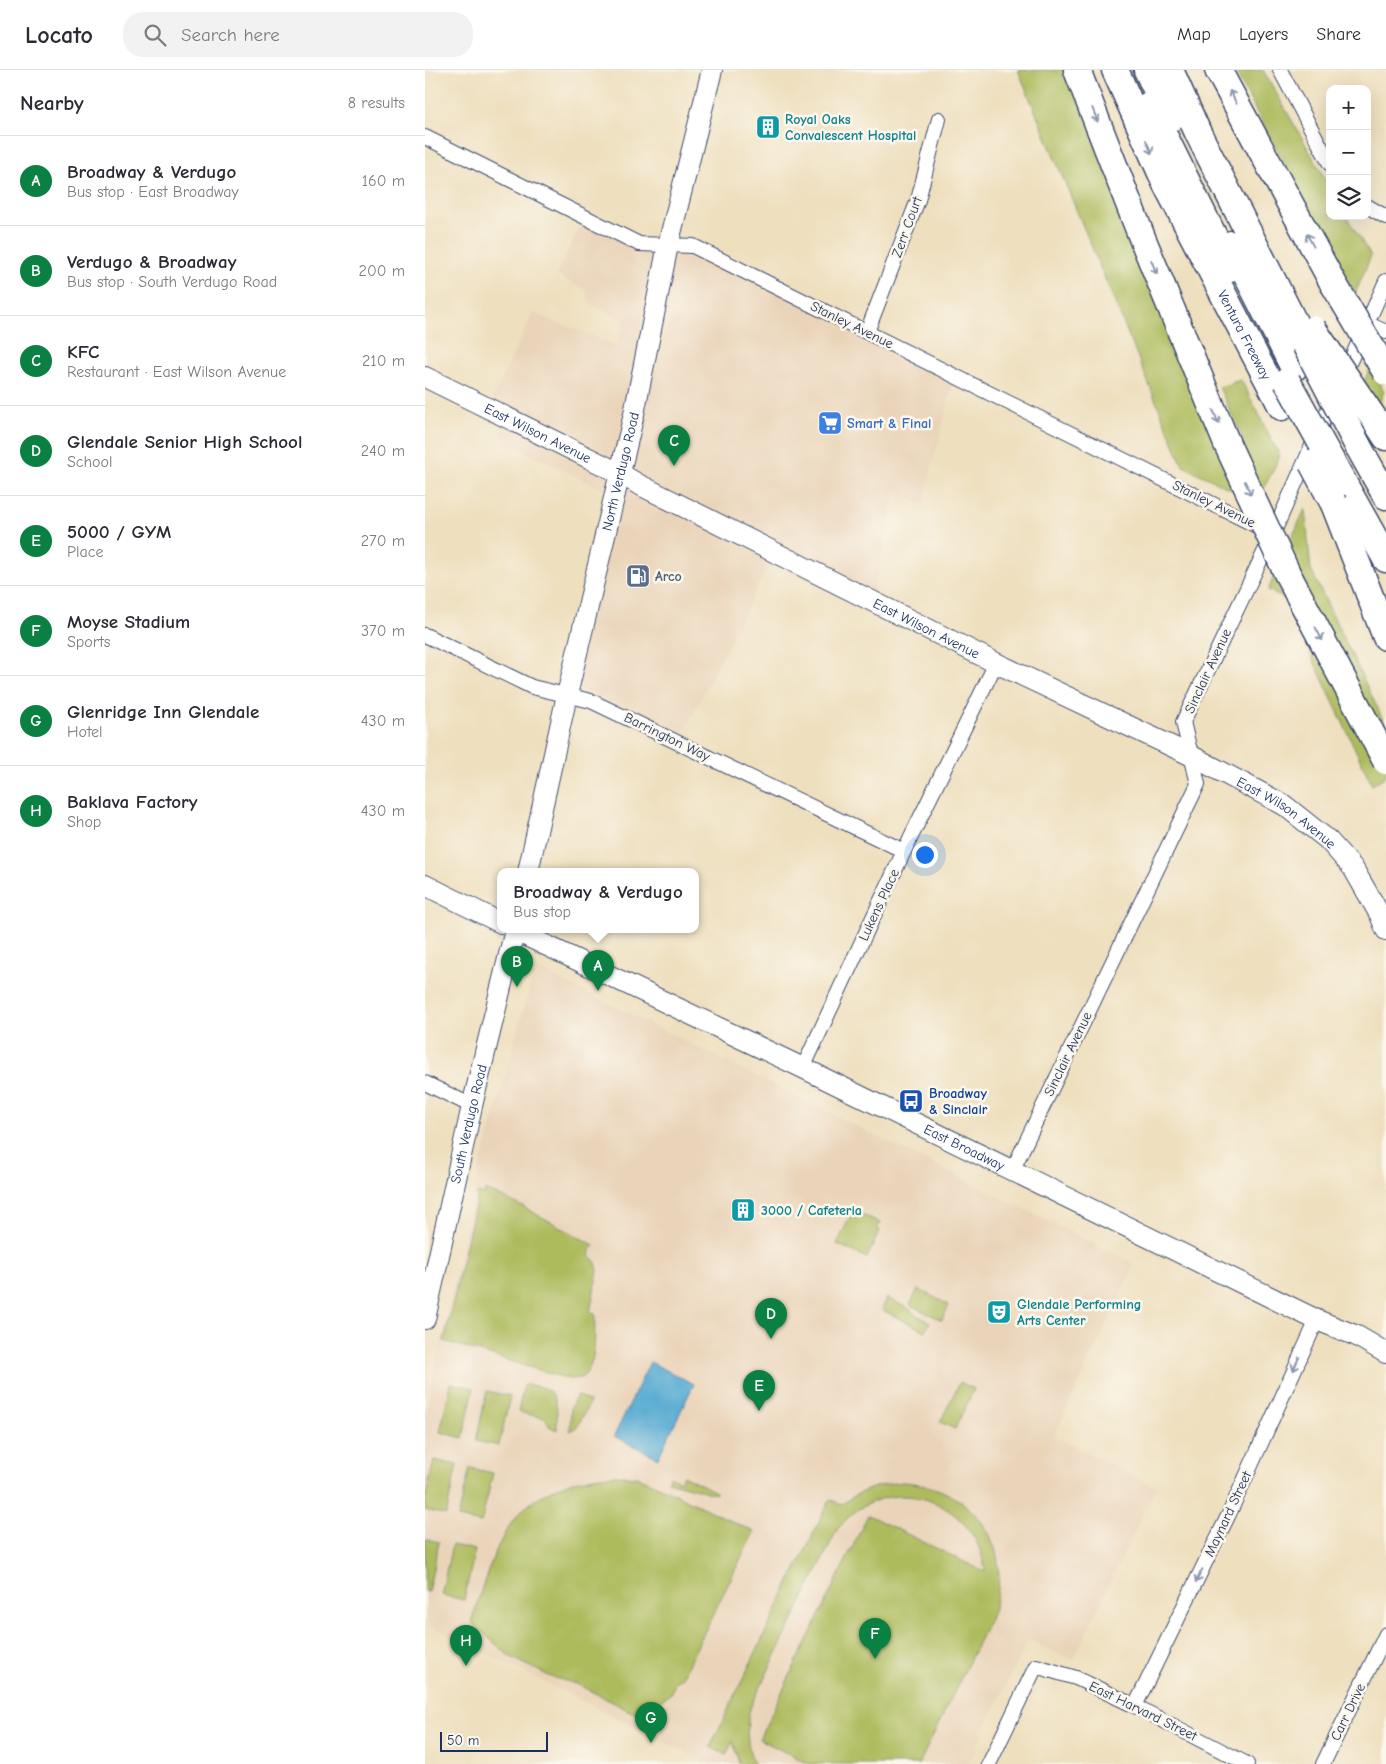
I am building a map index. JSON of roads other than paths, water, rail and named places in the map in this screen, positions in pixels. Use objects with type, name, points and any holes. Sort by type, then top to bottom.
[{"type":"highway","points":[[1077,70],[1141,235],[1227,444],[1287,573],[1386,761]]},
{"type":"highway","name":"Ventura Freeway","points":[[1115,70],[1166,184],[1282,407],[1346,475],[1386,496]]},
{"type":"highway","points":[[1133,70],[1187,183],[1346,475],[1386,558]]},
{"type":"highway","points":[[1147,70],[1290,374]]},
{"type":"highway","name":"Ventura Freeway","points":[[1170,70],[1198,133],[1309,337],[1346,475],[1386,592]]},
{"type":"highway","points":[[1218,70],[1333,283],[1386,372]]},
{"type":"highway","points":[[1309,337],[1379,427]]},
{"type":"highway","points":[[1346,475],[1386,533]]},
{"type":"highway","points":[[1346,475],[1386,638]]},
{"type":"main road","name":"North Verdugo Road","points":[[528,868],[634,414],[668,245],[712,70]]},
{"type":"main road","name":"East Wilson Avenue","points":[[425,377],[997,663],[1190,755],[1284,805],[1328,840],[1353,868],[1380,915],[1386,930]]},
{"type":"main road","points":[[425,886],[497,921]]},
{"type":"main road","name":"South Verdugo Road","points":[[425,1319],[472,1106],[513,933]]},
{"type":"main road","name":"East Broadway","points":[[520,933],[803,1068],[1317,1320],[1357,1336],[1386,1353]]},
{"type":"main road","points":[[1357,1336],[1386,1340]]},
{"type":"street","points":[[1280,70],[1326,156]]},
{"type":"street","name":"Zerr Court","points":[[867,332],[918,200],[939,118]]},
{"type":"street","name":"Stanley Avenue","points":[[425,137],[639,244],[693,246],[1273,534]]},
{"type":"street","points":[[1371,208],[1386,217]]},
{"type":"street","name":"Sinclair Avenue","points":[[1012,1171],[1198,784],[1183,722],[1273,534],[1386,281]]},
{"type":"street","points":[[1366,323],[1386,332]]},
{"type":"street","name":"Barrington Way","points":[[425,635],[532,687],[591,701],[904,851]]},
{"type":"street","name":"Lukens Place","points":[[803,1068],[904,851],[997,663]]},
{"type":"street","points":[[425,1083],[472,1106]]},
{"type":"street","name":"Maynard Street","points":[[1135,1706],[1229,1514],[1317,1320]]},
{"type":"street","name":"Carr Drive","points":[[1323,1764],[1386,1634]]},
{"type":"street","name":"East Harvard Street","points":[[989,1764],[1036,1666],[1076,1678],[1247,1764]]},
{"type":"water","points":[[650,1362],[694,1384],[658,1458],[614,1436]]},
{"type":"place","name":"Royal Oaks Convalescent Hospital","points":[[768,127]]},
{"type":"place","name":"Smart & Final","points":[[830,423]]},
{"type":"place","name":"KFC","points":[[674,466]]},
{"type":"place","name":"Arco","points":[[638,576]]},
{"type":"place","name":"Verdugo & Broadway","points":[[517,987]]},
{"type":"place","name":"Broadway & Verdugo","points":[[598,991]]},
{"type":"place","name":"Broadway & Sinclair","points":[[911,1101]]},
{"type":"place","name":"3000 / Cafeteria","points":[[743,1210]]},
{"type":"place","name":"Glendale Performing Arts Center","points":[[999,1312]]},
{"type":"place","name":"Glendale Senior High School","points":[[771,1339]]},
{"type":"place","name":"5000 / GYM","points":[[759,1411]]},
{"type":"place","name":"Moyse Stadium","points":[[875,1659]]},
{"type":"place","name":"Baklava Factory","points":[[466,1666]]},
{"type":"place","name":"Glenridge Inn Glendale","points":[[651,1743]]}]
